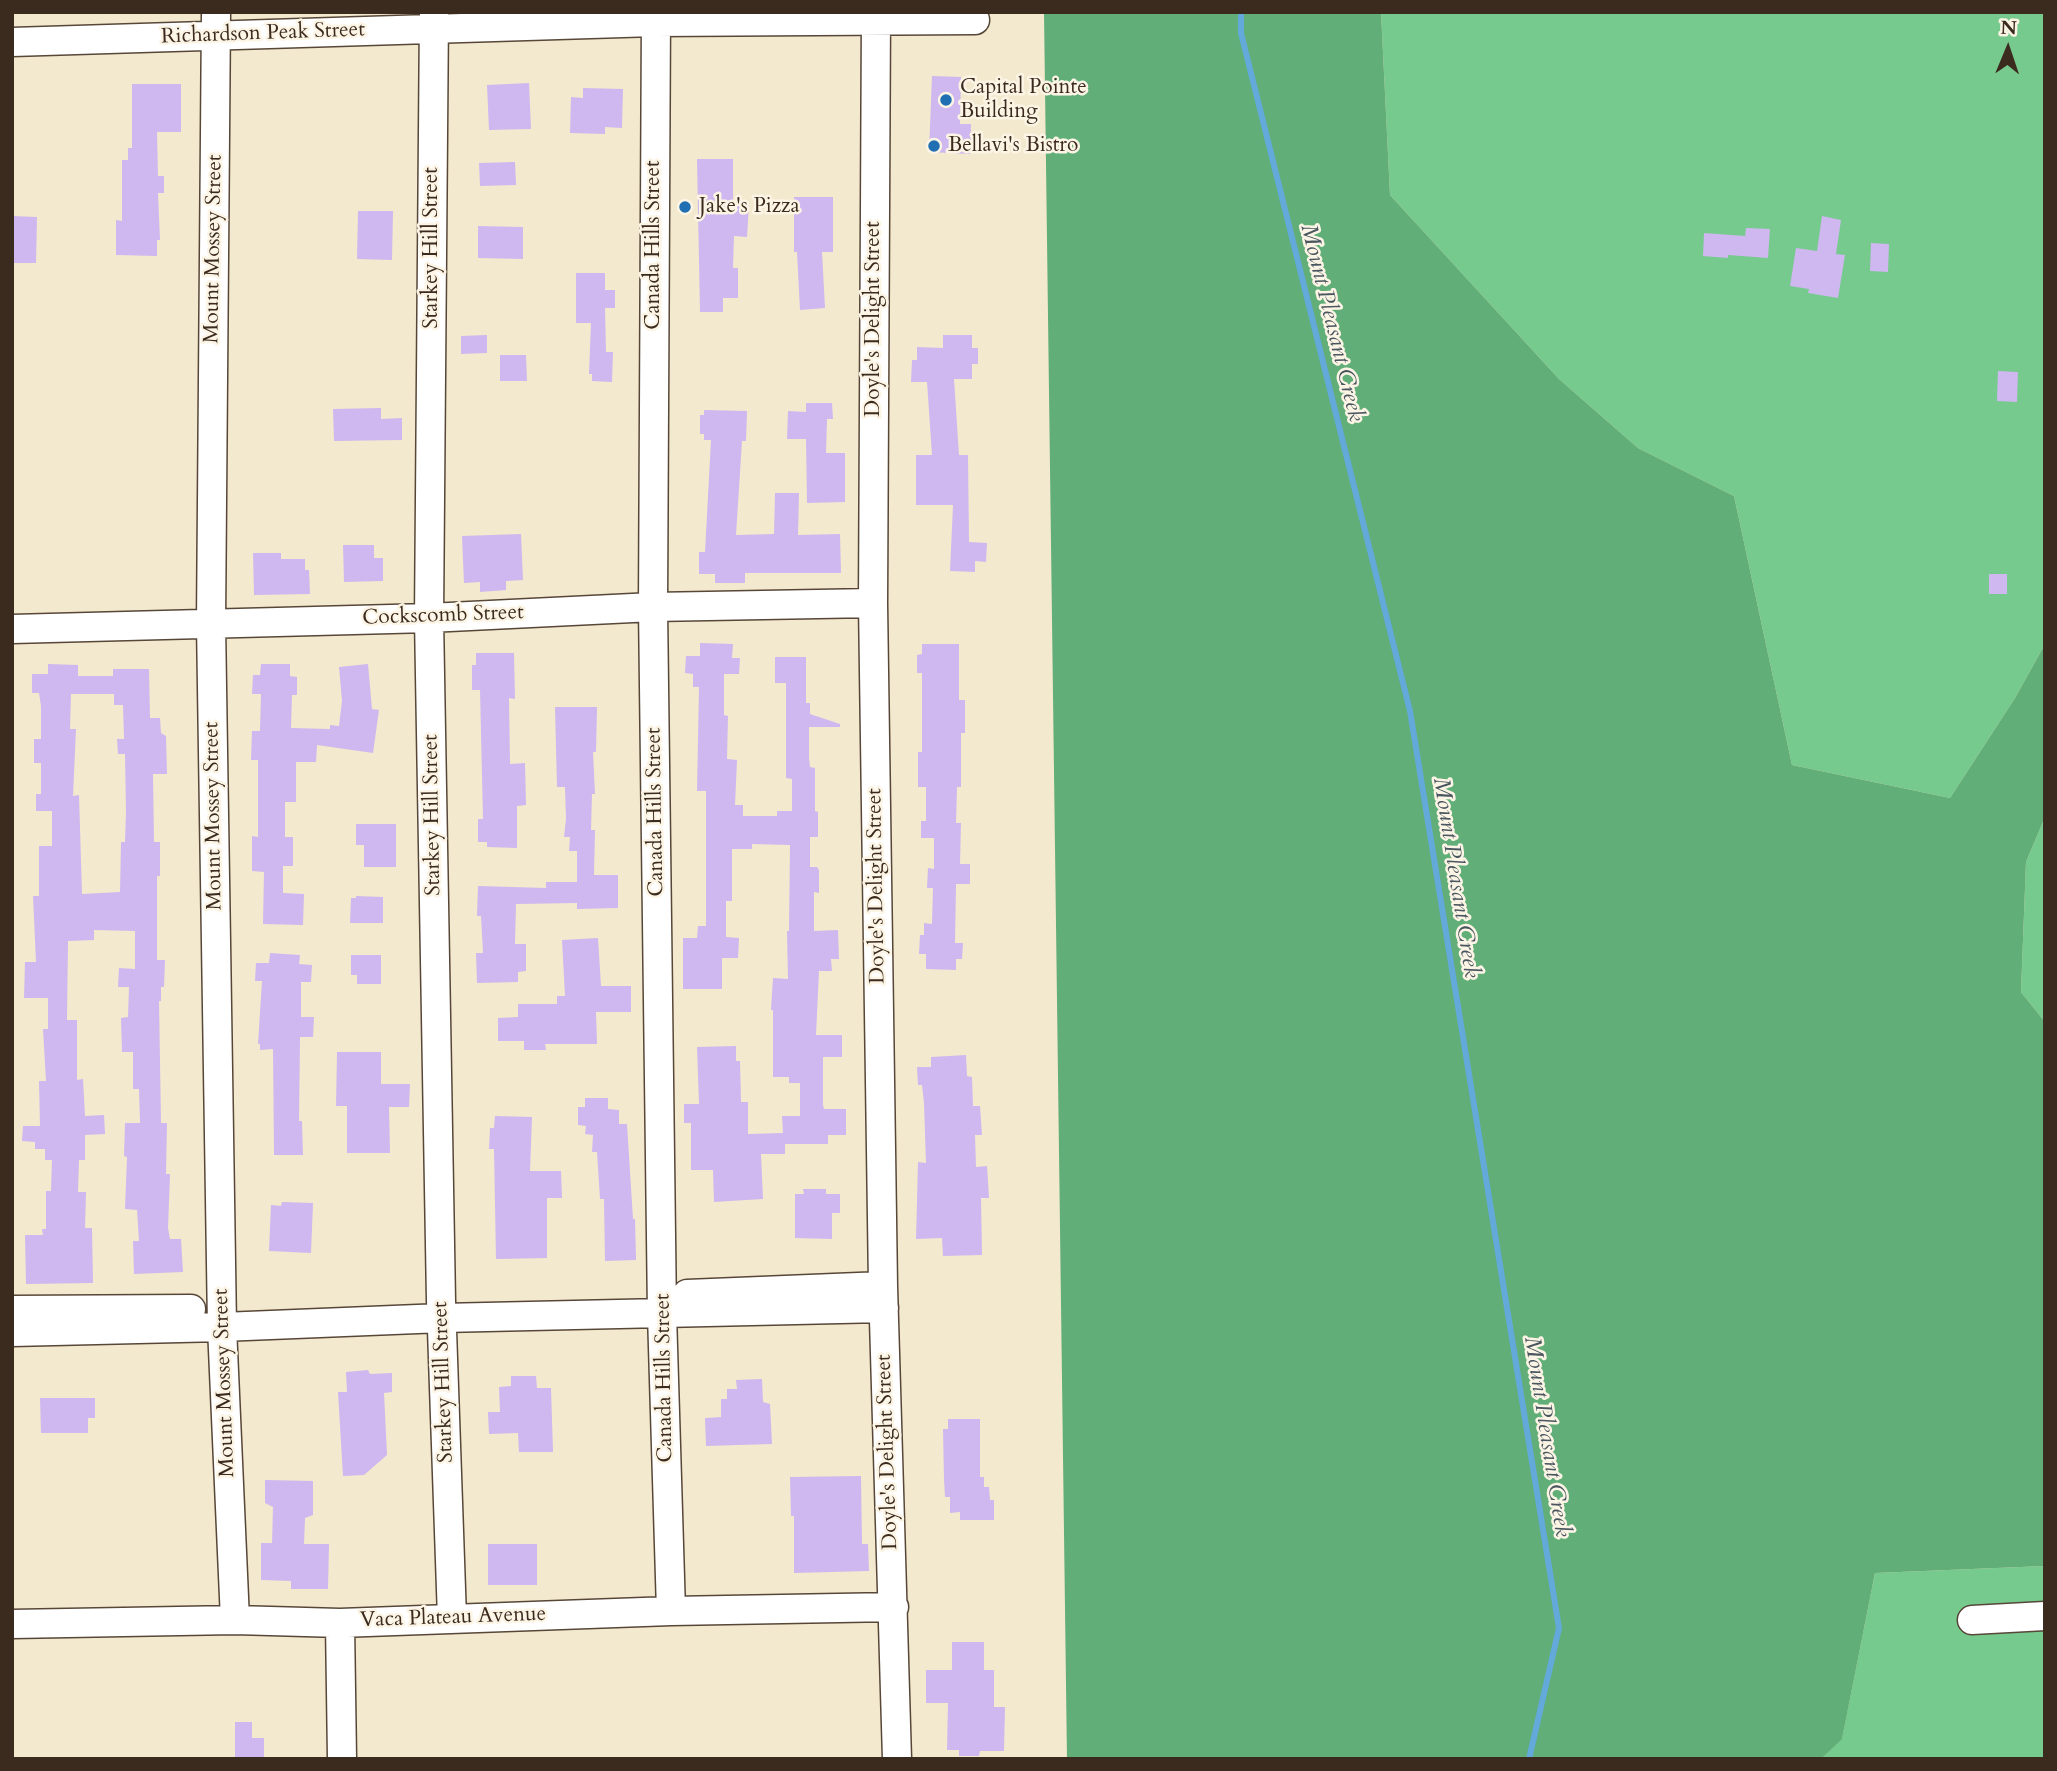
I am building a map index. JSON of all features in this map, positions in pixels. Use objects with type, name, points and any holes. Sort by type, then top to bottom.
[{"type":"street","name":"Richardson Peak Street","points":[[12,42],[216,24],[656,17],[876,16],[975,20]]},
{"type":"street","name":"Doyle's Delight Street","points":[[876,16],[873,603],[883,1297],[897,1759]]},
{"type":"street","name":"Canada Hills Street","points":[[656,17],[653,607],[663,1305],[671,1611]]},
{"type":"street","name":"Starkey Hill Street","points":[[434,21],[429,618],[441,1309],[452,1618]]},
{"type":"street","name":"Mount Mossey Street","points":[[216,24],[211,623],[222,1318],[235,1620]]},
{"type":"street","name":"Cockscomb Street","points":[[12,629],[429,618],[653,607],[873,603]]},
{"type":"street","points":[[12,1332],[222,1318],[441,1309],[883,1297]]},
{"type":"street","points":[[12,1310],[222,1318]]},
{"type":"street","name":"Vaca Plateau Avenue","points":[[12,1624],[235,1620],[340,1623],[671,1611],[894,1607]]},
{"type":"street","points":[[1972,1620],[2045,1616]]},
{"type":"street","points":[[340,1623],[342,1759]]},
{"type":"green space","points":[[1044,12],[1381,12],[1390,195],[1559,379],[1638,448],[1734,496],[1792,765],[1950,798],[2015,698],[2045,644],[2045,817],[2026,862],[2021,992],[2045,1022],[2045,1566],[1875,1573],[1842,1739],[1821,1759],[1067,1759]]},
{"type":"green space","points":[[1381,12],[2045,12],[2045,644],[2015,698],[1950,798],[1792,765],[1734,496],[1638,448],[1559,379],[1390,195]]},
{"type":"green space","points":[[2045,817],[2045,1022],[2021,992],[2026,862]]},
{"type":"green space","points":[[2045,1566],[2045,1759],[1821,1759],[1842,1738],[1875,1573]]},
{"type":"building","name":"Capital Pointe Building","points":[[932,76],[961,77],[960,124],[971,124],[970,154],[929,152]]},
{"type":"building","points":[[529,83],[531,129],[489,130],[487,85]]},
{"type":"building","points":[[132,84],[181,84],[181,132],[157,132],[158,176],[164,176],[164,193],[158,193],[160,240],[157,240],[157,256],[116,255],[116,220],[122,221],[122,160],[128,160],[128,148],[132,148]]},
{"type":"building","points":[[583,88],[623,89],[622,128],[605,127],[605,134],[570,133],[571,97],[583,98]]},
{"type":"building","points":[[697,159],[733,159],[733,204],[749,205],[747,237],[734,236],[733,268],[738,268],[738,298],[723,298],[723,312],[700,312]]},
{"type":"building","points":[[515,162],[516,185],[480,186],[479,163]]},
{"type":"building","points":[[794,197],[833,197],[833,252],[822,252],[825,308],[800,310],[797,252],[794,252]]},
{"type":"building","points":[[358,211],[393,211],[392,260],[357,259]]},
{"type":"building","points":[[12,216],[37,217],[36,263],[12,263]]},
{"type":"building","points":[[1822,216],[1841,220],[1836,254],[1845,255],[1838,298],[1808,293],[1809,289],[1790,286],[1796,248],[1817,251]]},
{"type":"building","points":[[478,226],[523,227],[523,259],[478,258]]},
{"type":"building","points":[[1746,228],[1770,229],[1768,258],[1703,256],[1704,233],[1745,236]]},
{"type":"building","points":[[1871,243],[1889,244],[1888,272],[1870,271]]},
{"type":"building","points":[[576,273],[605,273],[605,290],[615,290],[615,308],[605,308],[606,352],[613,352],[612,382],[592,381],[592,374],[589,374],[591,323],[576,323]]},
{"type":"building","points":[[487,335],[487,353],[461,354],[461,336]]},
{"type":"building","points":[[943,335],[972,335],[972,348],[978,348],[978,364],[972,364],[972,379],[954,379],[959,455],[968,455],[969,542],[987,543],[986,562],[975,561],[975,572],[950,571],[953,505],[916,505],[916,455],[932,455],[927,382],[911,382],[912,360],[917,360],[917,347],[943,348]]},
{"type":"building","points":[[500,355],[526,355],[527,381],[500,381]]},
{"type":"building","points":[[1998,371],[2018,372],[2017,402],[1997,401]]},
{"type":"building","points":[[806,403],[832,403],[833,419],[827,419],[826,453],[845,453],[845,502],[807,503],[806,439],[787,439],[788,411],[806,412]]},
{"type":"building","points":[[381,408],[381,419],[402,418],[402,440],[334,441],[333,409]]},
{"type":"building","points":[[704,410],[747,411],[746,441],[742,441],[736,535],[774,534],[775,493],[799,493],[798,535],[840,534],[841,573],[745,573],[745,583],[715,583],[715,574],[699,574],[699,552],[705,552],[711,440],[704,440],[704,434],[700,434],[700,415],[704,415]]},
{"type":"building","points":[[521,534],[523,580],[506,581],[506,590],[480,592],[480,582],[464,583],[462,536]]},
{"type":"building","points":[[343,545],[374,545],[374,558],[383,558],[383,581],[344,582]]},
{"type":"building","points":[[253,553],[281,553],[281,559],[305,559],[305,570],[309,570],[310,594],[254,595]]},
{"type":"building","points":[[1989,574],[2007,574],[2007,594],[1989,594]]},
{"type":"building","points":[[700,643],[733,644],[732,658],[740,658],[739,674],[724,674],[724,715],[728,716],[727,759],[737,760],[735,805],[743,805],[743,816],[777,816],[777,811],[792,811],[792,779],[786,778],[786,683],[775,683],[775,657],[806,657],[806,703],[810,703],[810,714],[840,724],[840,727],[809,727],[809,758],[810,767],[815,768],[815,811],[818,812],[818,837],[810,837],[810,867],[817,867],[819,870],[819,893],[814,892],[814,931],[838,930],[839,959],[831,959],[832,971],[819,971],[816,1035],[842,1035],[842,1057],[823,1057],[823,1105],[824,1109],[846,1109],[846,1135],[828,1135],[828,1144],[785,1144],[785,1154],[761,1154],[763,1199],[714,1202],[713,1170],[691,1170],[691,1123],[684,1123],[684,1104],[699,1104],[697,1047],[736,1046],[736,1061],[740,1061],[741,1102],[748,1102],[748,1134],[783,1133],[782,1116],[800,1116],[800,1083],[789,1083],[789,1077],[773,1077],[773,978],[788,979],[790,845],[752,844],[752,849],[732,849],[732,901],[726,901],[726,937],[739,938],[738,958],[722,958],[722,989],[683,989],[683,938],[697,938],[698,926],[706,926],[706,791],[697,791],[699,687],[693,687],[693,674],[685,673],[686,656],[700,656]]},
{"type":"building","points":[[922,644],[959,644],[959,700],[965,700],[965,733],[961,733],[961,787],[957,787],[956,823],[961,823],[960,864],[970,864],[970,884],[956,884],[955,943],[963,943],[962,959],[956,959],[956,970],[926,969],[926,954],[919,954],[924,923],[932,924],[933,888],[927,888],[928,868],[934,869],[934,838],[921,838],[921,821],[926,821],[926,787],[918,787],[918,752],[922,752],[922,673],[917,673],[917,655],[922,654]]},
{"type":"building","points":[[476,653],[514,653],[515,699],[509,698],[510,764],[525,763],[526,805],[517,806],[517,848],[487,847],[487,842],[478,842],[478,819],[483,819],[480,690],[472,690],[472,665],[476,665]]},
{"type":"building","points":[[48,664],[78,665],[78,676],[113,676],[113,669],[149,669],[150,718],[160,718],[161,733],[166,736],[167,774],[153,774],[154,842],[160,842],[160,876],[157,876],[157,960],[165,960],[164,987],[161,987],[159,1001],[161,1123],[167,1123],[166,1174],[170,1174],[168,1228],[170,1239],[181,1239],[183,1272],[134,1274],[133,1241],[139,1241],[137,1210],[125,1209],[127,1157],[124,1156],[125,1123],[140,1123],[139,1089],[133,1089],[133,1052],[122,1052],[121,1018],[128,1017],[129,987],[118,987],[119,968],[135,969],[135,931],[94,930],[94,940],[68,941],[67,1020],[77,1020],[77,1080],[83,1079],[85,1116],[104,1115],[105,1134],[85,1135],[85,1160],[79,1160],[78,1192],[86,1192],[85,1228],[92,1228],[93,1283],[26,1284],[25,1235],[43,1235],[42,1229],[46,1229],[46,1191],[51,1191],[52,1160],[45,1160],[45,1149],[35,1149],[35,1142],[22,1141],[23,1126],[40,1126],[39,1081],[46,1081],[43,1029],[48,1029],[48,998],[24,998],[25,962],[36,962],[33,896],[39,896],[39,846],[52,846],[52,811],[36,811],[36,794],[41,794],[41,763],[34,763],[34,739],[41,739],[41,706],[39,693],[32,693],[32,674],[48,674]],"holes":[[[71,694],[114,694],[114,705],[123,705],[124,739],[117,739],[118,754],[125,754],[125,842],[121,842],[120,892],[82,894],[79,795],[73,796],[76,729],[70,729]]]},
{"type":"building","points":[[261,664],[290,664],[290,676],[297,677],[297,695],[292,695],[291,728],[330,729],[330,725],[339,726],[342,701],[339,667],[368,664],[372,709],[379,710],[373,753],[317,745],[316,762],[296,762],[296,802],[285,802],[285,837],[293,837],[293,866],[283,866],[283,893],[304,894],[303,925],[263,924],[264,872],[252,871],[252,836],[258,837],[258,760],[251,760],[252,731],[260,731],[261,694],[252,694],[253,675],[260,675]]},
{"type":"building","points":[[555,707],[597,707],[596,752],[593,752],[595,794],[592,794],[591,830],[595,830],[594,875],[618,875],[618,908],[577,909],[577,903],[516,904],[515,944],[526,944],[526,971],[518,972],[518,982],[477,983],[476,953],[483,953],[481,916],[477,916],[478,886],[546,888],[546,882],[577,882],[577,851],[569,851],[570,837],[564,837],[565,787],[557,787]]},
{"type":"building","points":[[356,824],[396,824],[396,867],[364,867],[364,845],[356,845]]},
{"type":"building","points":[[383,897],[383,923],[350,923],[351,898]]},
{"type":"building","points":[[598,938],[601,986],[631,986],[631,1012],[596,1012],[597,1044],[545,1044],[546,1050],[524,1050],[524,1041],[498,1041],[498,1018],[518,1017],[518,1004],[557,1004],[557,996],[565,996],[562,940]]},
{"type":"building","points":[[270,953],[300,955],[299,964],[312,965],[311,982],[301,982],[301,1017],[314,1017],[313,1037],[300,1037],[299,1121],[302,1121],[303,1155],[274,1155],[273,1049],[260,1050],[258,1044],[262,981],[255,981],[256,963],[269,963]]},
{"type":"building","points":[[351,955],[381,955],[381,984],[357,984],[357,975],[351,975]]},
{"type":"building","points":[[337,1052],[381,1052],[381,1084],[410,1084],[409,1107],[389,1107],[390,1153],[347,1153],[347,1106],[336,1106]]},
{"type":"building","points":[[966,1055],[967,1076],[972,1077],[973,1106],[980,1106],[982,1135],[975,1135],[976,1167],[987,1166],[989,1198],[981,1198],[982,1255],[943,1256],[942,1238],[916,1239],[918,1162],[926,1163],[924,1103],[922,1085],[918,1085],[917,1067],[931,1067],[931,1057]]},
{"type":"building","points":[[585,1098],[608,1098],[608,1109],[619,1110],[619,1124],[627,1124],[636,1260],[605,1261],[604,1199],[600,1199],[597,1152],[592,1152],[593,1135],[585,1134],[586,1126],[578,1125],[578,1107],[585,1107]]},
{"type":"building","points":[[495,1116],[532,1117],[530,1171],[561,1171],[562,1198],[547,1198],[547,1258],[496,1259],[494,1149],[489,1149],[490,1128],[494,1128]]},
{"type":"building","points":[[803,1189],[826,1189],[826,1194],[840,1194],[840,1213],[832,1213],[832,1239],[795,1238],[795,1194],[804,1194]]},
{"type":"building","points":[[282,1202],[313,1203],[311,1253],[269,1251],[271,1205],[281,1206]]},
{"type":"building","points":[[368,1370],[370,1374],[392,1373],[392,1392],[384,1393],[387,1455],[364,1475],[343,1476],[338,1392],[347,1392],[346,1372]]},
{"type":"building","points":[[511,1376],[536,1376],[537,1388],[551,1388],[553,1452],[519,1452],[518,1433],[489,1434],[488,1412],[500,1412],[499,1387],[511,1386]]},
{"type":"building","points":[[762,1379],[763,1402],[770,1404],[772,1444],[706,1446],[705,1418],[721,1417],[721,1399],[727,1399],[727,1389],[737,1389],[736,1380]]},
{"type":"building","points":[[40,1398],[95,1398],[95,1418],[88,1418],[88,1433],[41,1433]]},
{"type":"building","points":[[948,1419],[980,1419],[980,1477],[984,1477],[984,1487],[989,1487],[990,1500],[994,1500],[994,1520],[960,1520],[960,1512],[950,1513],[950,1497],[945,1497],[944,1479],[943,1429],[948,1429]]},
{"type":"building","points":[[861,1476],[862,1544],[868,1544],[869,1571],[794,1573],[794,1516],[791,1516],[790,1477]]},
{"type":"building","points":[[265,1480],[313,1481],[313,1515],[305,1518],[304,1544],[329,1544],[328,1589],[291,1589],[291,1581],[261,1580],[261,1543],[272,1543],[273,1507],[265,1503]]},
{"type":"building","points":[[488,1544],[537,1544],[537,1585],[488,1585]]},
{"type":"building","points":[[952,1642],[984,1642],[984,1670],[994,1670],[994,1707],[1005,1707],[1004,1751],[980,1751],[979,1756],[959,1756],[959,1750],[947,1750],[948,1703],[926,1703],[926,1670],[952,1670]]},
{"type":"building","points":[[235,1722],[252,1722],[252,1738],[264,1738],[264,1759],[235,1759]]},
{"type":"waterway","name":"Mount Pleasant Creek","points":[[1241,12],[1241,33],[1410,711],[1559,1628],[1529,1759]]},
{"type":"place","name":"Capital Pointe Building","points":[[946,100]]},
{"type":"place","name":"Bellavi's Bistro","points":[[934,146]]},
{"type":"place","name":"Jake's Pizza","points":[[685,207]]}]
